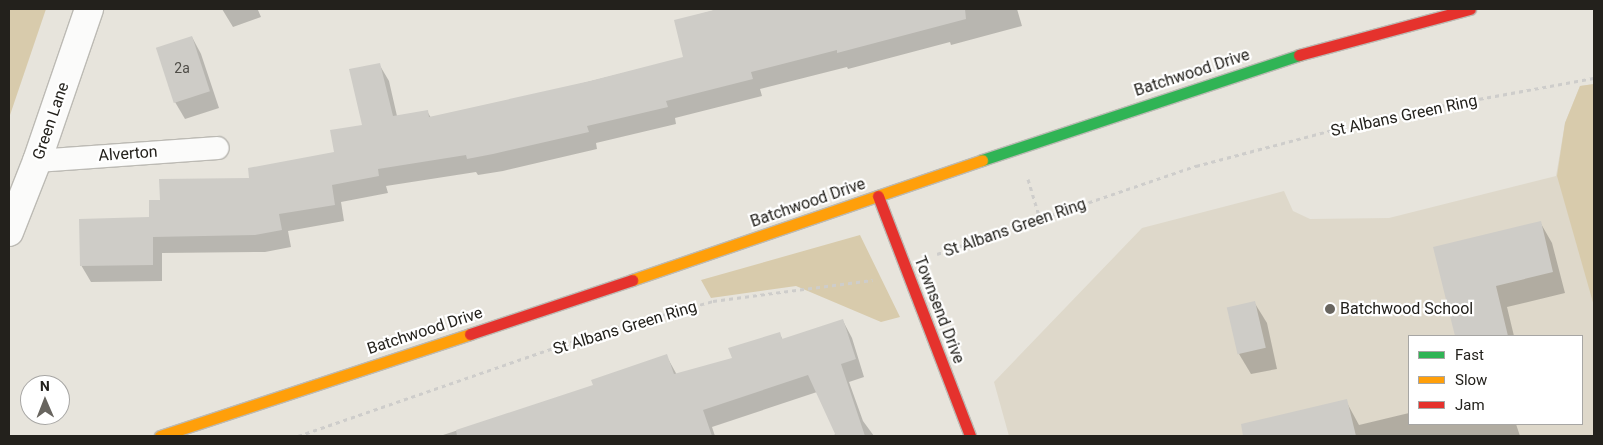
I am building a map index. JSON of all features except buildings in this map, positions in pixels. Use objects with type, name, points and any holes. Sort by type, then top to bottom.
[{"type":"street","name":"Green Lane","points":[[9,232],[37,161],[89,9]]},
{"type":"street","name":"Batchwood Drive","points":[[160,436],[878,196],[1039,140],[1299,55],[1470,9]]},
{"type":"street","name":"Townsend Drive","points":[[878,196],[970,436]]},
{"type":"lane","name":"Alverton","points":[[37,161],[218,148]]},
{"type":"path","name":"St Albans Green Ring","points":[[298,436],[600,332],[713,302],[872,280],[906,270],[933,255],[1196,166],[1384,116],[1594,78]]},
{"type":"path","points":[[1026,174],[1040,220]]},
{"type":"shaded area","points":[[9,9],[46,9],[9,118]]},
{"type":"shaded area","name":"Batchwood School","points":[[1594,84],[1594,436],[1009,436],[994,382],[1142,228],[1284,191],[1293,211],[1310,219],[1389,218],[1556,176],[1565,123],[1580,86]]},
{"type":"shaded area","points":[[1594,84],[1594,306],[1557,176],[1565,123],[1580,86]]},
{"type":"shaded area","points":[[860,235],[900,317],[881,322],[796,286],[711,298],[701,280]]},
{"type":"traffic: fast","points":[[982,160],[1299,55]]},
{"type":"traffic: slow","points":[[632,280],[982,160]]},
{"type":"traffic: slow","points":[[160,436],[470,334]]},
{"type":"traffic: jam","points":[[1299,55],[1470,9]]},
{"type":"traffic: jam","points":[[878,196],[970,436]]},
{"type":"traffic: jam","points":[[470,334],[632,280]]},
{"type":"place","name":"Batchwood School","points":[[1330,309]]}]
